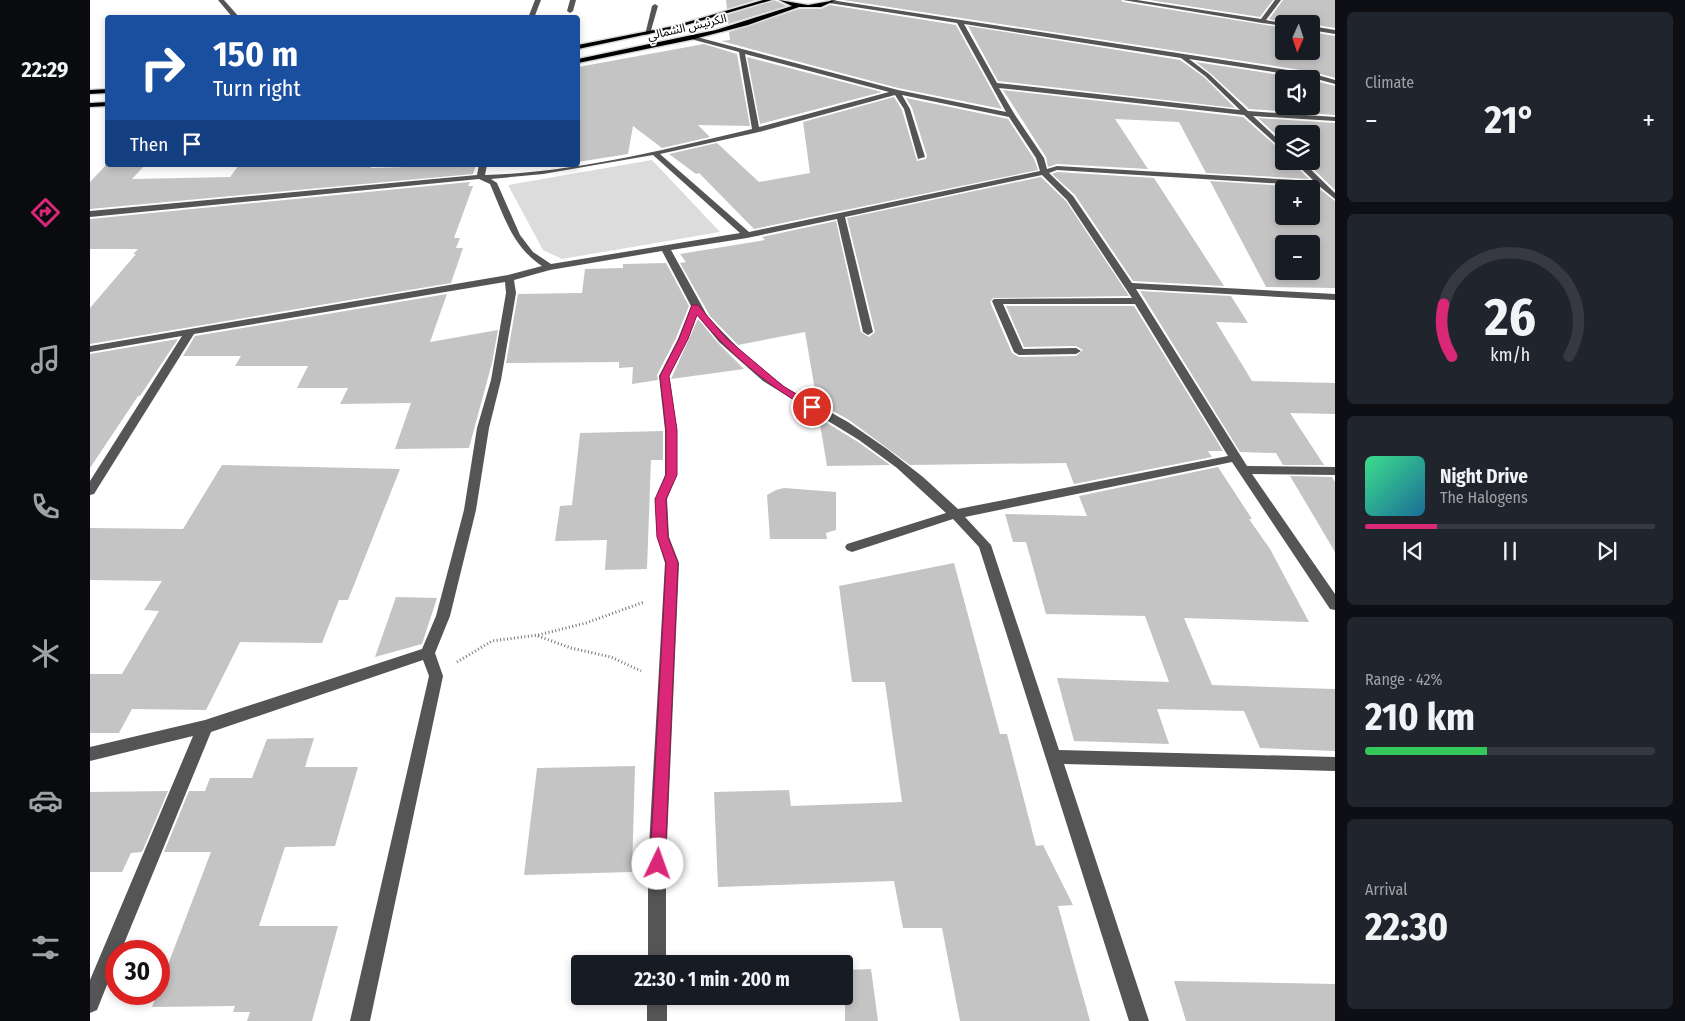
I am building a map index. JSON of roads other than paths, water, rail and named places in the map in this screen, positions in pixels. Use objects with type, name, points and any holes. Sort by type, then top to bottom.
[{"type":"main road","name":"الكرنيش الشمالي","points":[[580,47],[647,34],[726,14],[769,0]]},
{"type":"main road","points":[[782,0],[800,5],[818,5],[832,1]]},
{"type":"main road","name":"الكرنيش الشمالي","points":[[580,61],[693,38],[763,19],[800,5]]},
{"type":"main road","points":[[90,92],[105,91]]},
{"type":"main road","points":[[90,105],[105,104]]},
{"type":"street","points":[[221,0],[234,15]]},
{"type":"street","points":[[532,15],[538,0]]},
{"type":"street","points":[[570,11],[573,0]]},
{"type":"street","points":[[1126,0],[1143,1],[1275,23]]},
{"type":"street","points":[[1262,21],[1278,0]]},
{"type":"street","points":[[832,1],[1182,57],[1314,76],[1335,82]]},
{"type":"street","points":[[647,34],[654,6]]},
{"type":"street","points":[[959,21],[1011,115],[1040,158],[1044,172],[1070,198],[1129,286],[1235,458],[1335,606]]},
{"type":"street","points":[[1320,30],[1335,32]]},
{"type":"street","points":[[693,38],[897,92],[1011,115]]},
{"type":"street","points":[[742,52],[756,130]]},
{"type":"street","points":[[1182,57],[1206,75],[1275,140]]},
{"type":"street","points":[[994,85],[1247,113],[1335,119]]},
{"type":"street","points":[[580,165],[655,153],[782,125],[897,92]]},
{"type":"street","points":[[897,92],[901,102],[907,109],[921,157]]},
{"type":"street","points":[[655,153],[747,235]]},
{"type":"street","points":[[480,177],[482,167]]},
{"type":"street","points":[[90,214],[480,177],[505,177],[568,167]]},
{"type":"street","points":[[90,349],[189,334],[509,278],[549,267],[747,235],[1057,168],[1275,181]]},
{"type":"street","points":[[1305,170],[1316,180]]},
{"type":"street","points":[[480,177],[493,183],[516,235],[530,254],[549,267]]},
{"type":"street","points":[[1320,184],[1335,197]]},
{"type":"street","points":[[840,215],[868,332]]},
{"type":"street","points":[[665,248],[695,307],[722,340],[780,388],[852,431],[919,479],[956,514],[985,546],[1139,1021]]},
{"type":"street","points":[[360,1021],[436,676],[428,654],[443,616],[470,510],[483,428],[498,370],[510,293],[509,278]]},
{"type":"street","points":[[1129,286],[1335,297]]},
{"type":"street","points":[[1076,351],[1019,352],[997,301],[1138,301]]},
{"type":"street","points":[[657,955],[658,864],[672,563],[662,537],[661,499],[671,475],[672,430],[664,376],[683,339],[695,307]]},
{"type":"street","points":[[90,491],[189,334]]},
{"type":"street","points":[[852,547],[956,514],[1235,458]]},
{"type":"street","points":[[1244,470],[1335,471]]},
{"type":"street","points":[[90,754],[205,727],[428,654]]},
{"type":"street","points":[[90,1003],[205,727]]},
{"type":"street","points":[[1053,757],[1335,764]]},
{"type":"street","points":[[657,1005],[657,1021]]}]
